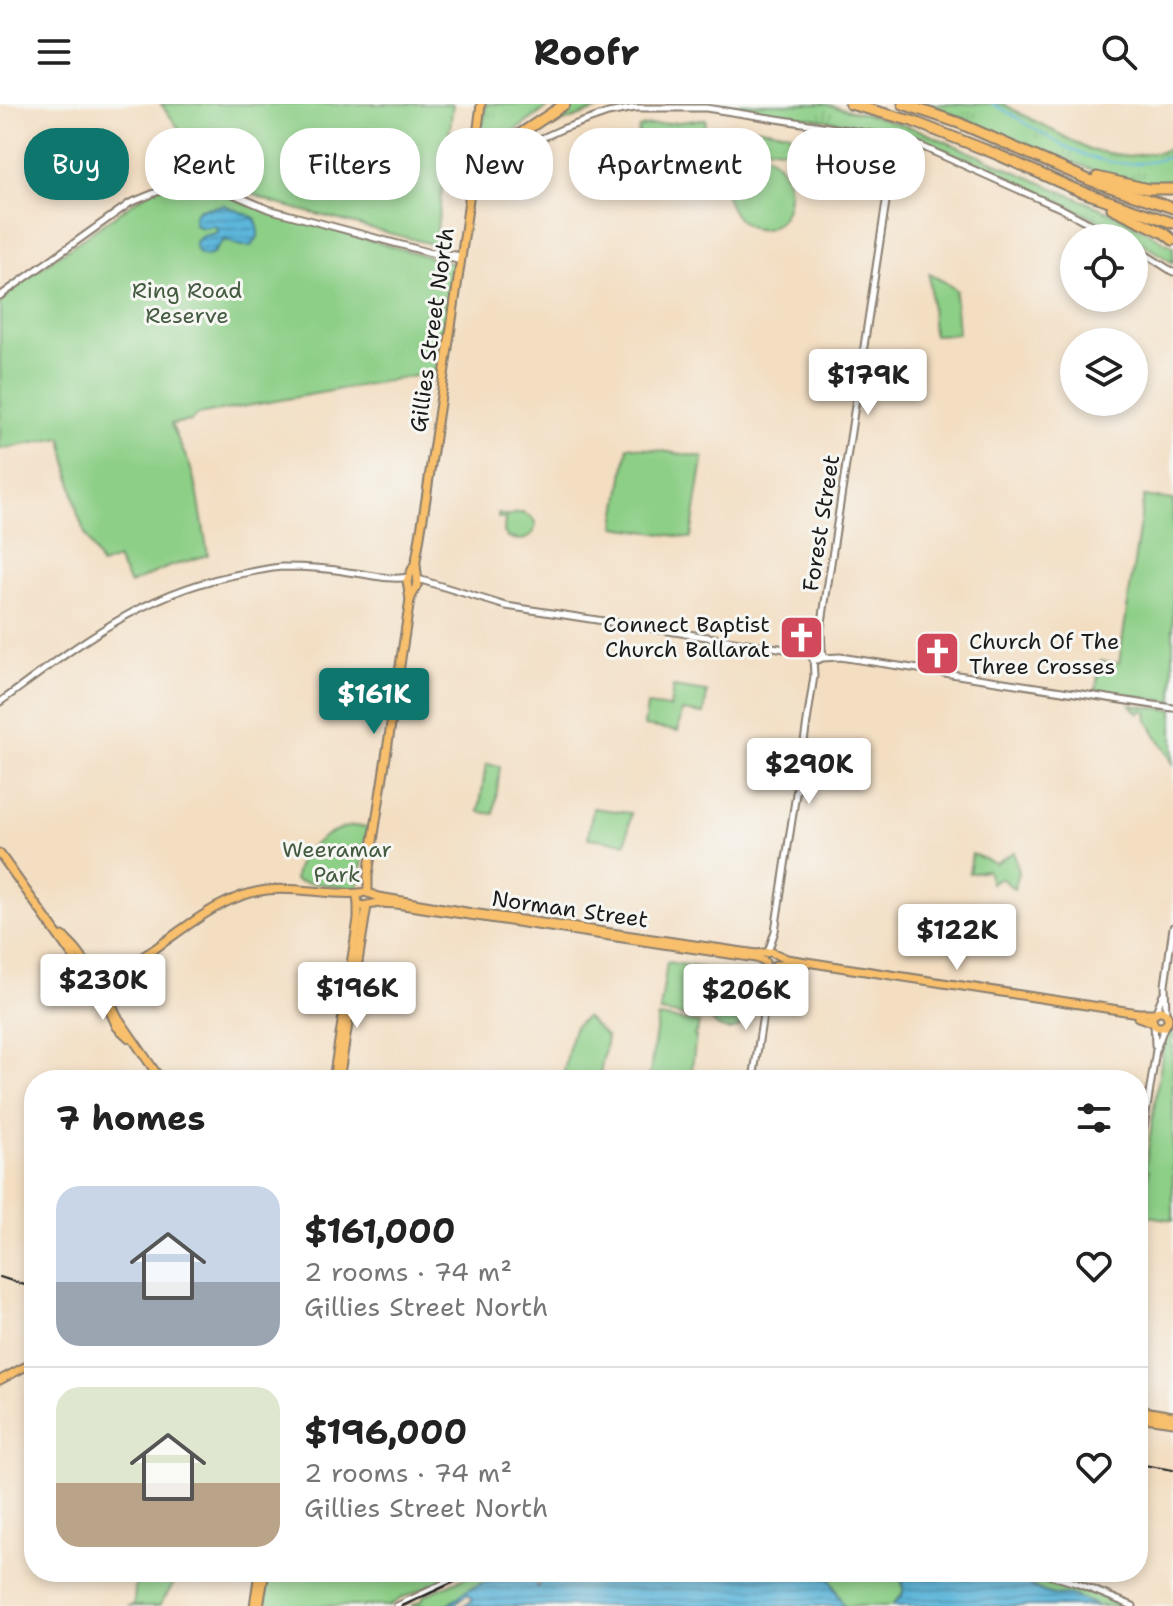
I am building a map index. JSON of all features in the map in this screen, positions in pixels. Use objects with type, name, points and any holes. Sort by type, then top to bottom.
[{"type":"highway","points":[[530,128],[565,104]]},
{"type":"highway","points":[[850,104],[912,121],[996,154],[1077,190],[1173,240]]},
{"type":"highway","points":[[903,104],[959,123],[1118,190],[1173,208]]},
{"type":"highway","points":[[1048,162],[1128,185],[1173,189]]},
{"type":"highway","points":[[1077,190],[1173,223]]},
{"type":"main road","name":"Gillies Street North","points":[[478,128],[481,104]]},
{"type":"main road","name":"Gillies Street North","points":[[338,1070],[469,200]]},
{"type":"main road","points":[[0,851],[91,972],[106,976]]},
{"type":"main road","points":[[0,851],[74,958],[91,995],[107,1005],[117,1027],[152,1070]]},
{"type":"main road","name":"Norman Street","points":[[105,989],[128,967],[210,910],[240,896],[278,889],[393,900],[479,916],[757,954],[771,959],[785,963],[1142,1017],[1160,1026],[1168,1020],[1161,1011],[1138,1013],[771,959]]},
{"type":"main road","points":[[73,947],[84,969],[102,982],[117,1016],[152,1070]]},
{"type":"main road","name":"Norman Street","points":[[96,980],[128,967]]},
{"type":"main road","points":[[87,988],[96,980]]},
{"type":"main road","points":[[97,997],[105,989]]},
{"type":"main road","points":[[1154,1023],[1156,1012]]},
{"type":"main road","points":[[0,1380],[24,1367]]},
{"type":"main road","points":[[1148,1413],[1173,1419]]},
{"type":"main road","points":[[1148,1418],[1173,1419]]},
{"type":"main road","points":[[256,1606],[260,1582]]},
{"type":"street","points":[[553,134],[602,115],[631,108],[706,108],[842,128]]},
{"type":"street","points":[[925,148],[1090,224]]},
{"type":"street","points":[[0,296],[120,210],[141,198],[179,187],[214,188],[268,209],[438,256],[461,259]]},
{"type":"street","name":"Forest Street","points":[[821,630],[886,200]]},
{"type":"street","points":[[1148,256],[1173,272]]},
{"type":"street","points":[[0,702],[117,620],[145,605],[179,590],[223,577],[278,567],[344,571],[433,584],[506,606],[798,651],[813,653],[819,648],[822,654]]},
{"type":"street","points":[[755,1070],[814,676],[813,653],[821,630]]},
{"type":"street","points":[[814,676],[822,654],[821,630]]},
{"type":"street","points":[[813,653],[816,659],[822,654],[1173,708]]},
{"type":"street","points":[[1156,1012],[1165,985],[1173,927]]},
{"type":"street","points":[[1148,1101],[1156,1050],[1168,1020],[1165,985]]},
{"type":"street","points":[[1154,1023],[1156,1050]]},
{"type":"street","points":[[397,1606],[446,1582]]},
{"type":"street","points":[[1073,1582],[1133,1606]]},
{"type":"green space","points":[[161,104],[453,104],[450,128],[436,128],[436,200],[441,200],[435,245],[264,199],[264,128],[179,128]]},
{"type":"green space","points":[[486,104],[552,104],[517,128],[482,128]]},
{"type":"green space","points":[[574,104],[613,104],[547,128],[535,128]]},
{"type":"green space","points":[[717,104],[824,104],[913,128],[880,128]]},
{"type":"green space","points":[[926,104],[1003,104],[1089,150],[1128,156],[1161,152],[1173,146],[1173,180],[1145,182],[1098,172]]},
{"type":"green space","points":[[706,119],[705,128],[639,128]]},
{"type":"green space","points":[[771,130],[787,132],[787,150],[771,148]]},
{"type":"green space","points":[[925,133],[1133,224],[1106,224],[1014,179],[925,142]]},
{"type":"green space","points":[[771,158],[786,177],[788,200],[784,215],[776,224],[765,229],[753,228],[742,222],[728,201],[771,200]]},
{"type":"green space","name":"Ring Road Reserve","points":[[145,195],[145,200],[238,200],[454,264],[437,372],[197,415],[191,421],[171,424],[197,489],[208,555],[168,567],[130,584],[117,559],[101,565],[86,536],[78,515],[62,438],[0,449],[0,297]]},
{"type":"green space","points":[[1148,233],[1173,247],[1173,263],[1148,247]]},
{"type":"green space","points":[[929,274],[957,291],[958,334],[933,335]]},
{"type":"green space","points":[[628,446],[702,457],[690,538],[616,527]]},
{"type":"green space","points":[[1144,496],[1173,500],[1173,702],[1096,689],[1100,661],[1119,663]]},
{"type":"green space","points":[[522,513],[536,522],[533,533],[523,540],[507,537],[504,532],[505,519],[498,518],[498,514],[507,517]]},
{"type":"green space","points":[[673,687],[707,692],[704,714],[682,711],[678,731],[644,726],[647,705],[670,708]]},
{"type":"green space","points":[[1131,705],[1173,710],[1173,763],[1148,721],[1147,712],[1142,710],[1139,714]]},
{"type":"green space","points":[[486,764],[500,766],[494,814],[479,812]]},
{"type":"green space","points":[[593,808],[631,813],[626,843],[588,838]]},
{"type":"green space","name":"Weeramar Park","points":[[353,826],[368,827],[358,889],[296,881],[297,869],[307,851],[333,832]]},
{"type":"green space","points":[[1014,852],[1018,872],[1014,889],[1001,878],[991,883],[987,870],[969,873],[972,854],[995,863]]},
{"type":"green space","points":[[667,962],[710,969],[710,975],[740,972],[753,998],[745,1020],[727,1030],[717,1026],[708,1015],[704,1019],[660,1012]]},
{"type":"green space","points":[[586,1017],[607,1037],[601,1070],[564,1070],[575,1026]]},
{"type":"green space","points":[[658,1017],[699,1023],[694,1036],[692,1070],[650,1070]]},
{"type":"green space","points":[[1173,1028],[1173,1220],[1148,1216],[1148,1149],[1166,1029]]},
{"type":"green space","points":[[135,1582],[175,1582],[159,1606],[127,1606],[134,1605]]},
{"type":"green space","points":[[268,1582],[437,1582],[389,1606],[264,1606]]},
{"type":"green space","points":[[455,1582],[488,1582],[447,1606],[411,1606],[423,1600],[423,1596]]},
{"type":"green space","points":[[831,1582],[902,1582],[903,1592],[892,1606],[844,1606]]},
{"type":"green space","points":[[1024,1582],[1057,1582],[1125,1606],[1097,1606],[1071,1595],[1057,1596]]},
{"type":"water","points":[[224,205],[255,218],[258,237],[251,246],[224,240],[211,255],[202,255],[197,252],[195,243],[202,236],[216,233],[218,228],[196,226],[195,215],[200,209]]},
{"type":"water","points":[[488,1582],[536,1582],[538,1588],[540,1582],[831,1582],[844,1606],[462,1606],[472,1601],[468,1594],[452,1606],[447,1606],[475,1586]]},
{"type":"water","points":[[902,1582],[1024,1582],[1043,1592],[1057,1596],[1071,1595],[1097,1606],[892,1606],[903,1593]]},
{"type":"waterway","points":[[992,104],[1065,146],[1098,159],[1133,164],[1173,156]]},
{"type":"tram line","points":[[402,1606],[454,1582]]},
{"type":"railway","points":[[0,1277],[24,1285]]},
{"type":"railway","points":[[1148,1466],[1173,1470]]},
{"type":"place","name":"Connect Baptist Church Ballarat","points":[[801,637]]},
{"type":"place","name":"Church Of The Three Crosses","points":[[938,654]]}]
